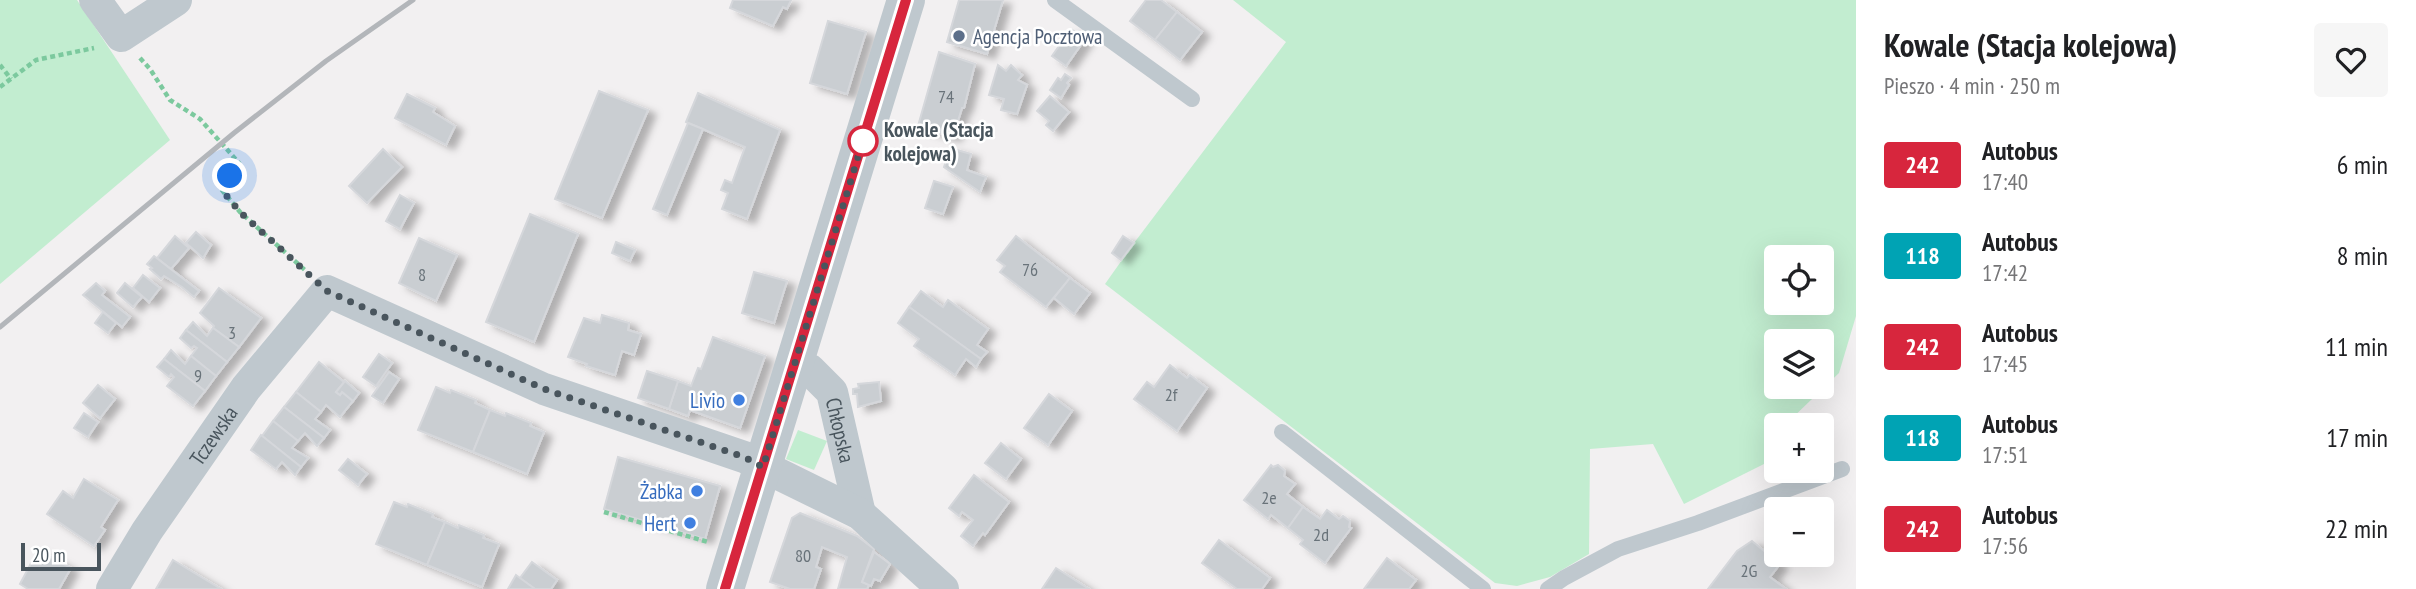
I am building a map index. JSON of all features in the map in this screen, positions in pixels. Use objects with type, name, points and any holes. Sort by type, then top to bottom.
[{"type":"street","points":[[95,0],[121,36],[176,0]]},
{"type":"street","points":[[725,589],[906,0]]},
{"type":"street","points":[[327,291],[544,389],[744,457],[860,514],[943,589]]},
{"type":"street","name":"Tczewska","points":[[112,589],[147,531],[246,388],[327,291]]},
{"type":"street","name":"Chłopska","points":[[794,365],[810,370],[832,392],[860,514]]},
{"type":"lane","points":[[1055,0],[1192,99]]},
{"type":"lane","points":[[1282,432],[1483,589]]},
{"type":"lane","points":[[1548,589],[1618,549],[1698,523],[1842,469]]},
{"type":"path","points":[[121,36],[150,69],[170,100],[200,120],[239,163],[221,189],[240,212],[327,291]]},
{"type":"path","points":[[0,87],[36,60],[88,51]]},
{"type":"path","points":[[0,65],[11,79]]},
{"type":"path","points":[[604,512],[712,544]]},
{"type":"green space","points":[[0,0],[77,0],[170,140],[0,284]]},
{"type":"green space","points":[[1233,0],[1856,0],[1856,316],[1839,373],[1834,378],[1834,329],[1764,329],[1764,399],[1812,399],[1797,413],[1764,413],[1764,464],[1684,504],[1653,444],[1590,449],[1589,554],[1550,577],[1517,586],[1495,583],[1105,284],[1286,42]]},
{"type":"green space","points":[[798,430],[827,441],[814,470],[786,459]]},
{"type":"building","points":[[733,0],[791,0],[787,9],[783,7],[773,26],[730,8]]},
{"type":"building","points":[[959,0],[1003,0],[987,54],[947,42]]},
{"type":"building","points":[[1146,0],[1161,0],[1177,12],[1155,40],[1130,21]]},
{"type":"building","points":[[1177,12],[1202,32],[1180,60],[1155,40]]},
{"type":"building","points":[[828,21],[866,32],[847,94],[810,83]]},
{"type":"building","points":[[1071,29],[1085,39],[1066,66],[1052,56]]},
{"type":"building","points":[[939,52],[975,64],[964,108],[953,137],[918,126]]},
{"type":"building","points":[[998,65],[1006,71],[1011,65],[1022,75],[1018,80],[1027,85],[1017,114],[1001,110],[1004,99],[989,95]]},
{"type":"building","points":[[1065,74],[1071,78],[1061,98],[1050,90],[1058,78],[1061,80]]},
{"type":"building","points":[[599,91],[648,110],[602,218],[555,199]]},
{"type":"building","points":[[698,93],[780,130],[747,219],[722,209],[728,193],[721,190],[725,180],[732,183],[745,147],[686,122]]},
{"type":"building","points":[[407,94],[435,108],[433,112],[455,126],[446,145],[395,118]]},
{"type":"building","points":[[1050,96],[1069,112],[1053,131],[1046,125],[1049,121],[1037,111]]},
{"type":"building","points":[[688,123],[703,129],[667,215],[653,209]]},
{"type":"building","points":[[950,148],[971,154],[967,170],[986,177],[980,192],[944,167]]},
{"type":"building","points":[[383,149],[402,167],[367,203],[349,186]]},
{"type":"building","points":[[934,181],[953,187],[943,214],[925,208]]},
{"type":"building","points":[[400,195],[414,203],[400,229],[386,221]]},
{"type":"building","points":[[530,214],[578,234],[534,342],[486,322]]},
{"type":"building","points":[[196,232],[211,245],[203,258],[186,243]]},
{"type":"building","points":[[175,236],[189,248],[171,269],[157,258]]},
{"type":"building","points":[[1016,236],[1070,278],[1046,307],[1000,272],[1005,266],[997,260]]},
{"type":"building","points":[[1123,236],[1134,243],[1121,260],[1112,253]]},
{"type":"building","points":[[419,238],[457,255],[436,301],[399,283]]},
{"type":"building","points":[[616,242],[635,250],[630,261],[612,253]]},
{"type":"building","points":[[154,256],[199,291],[194,297],[164,276],[161,279],[150,269],[152,268],[147,264]]},
{"type":"building","points":[[754,272],[787,281],[774,323],[742,313]]},
{"type":"building","points":[[143,275],[160,288],[149,302],[133,288]]},
{"type":"building","points":[[1070,278],[1090,293],[1074,314],[1054,298]]},
{"type":"building","points":[[96,283],[105,291],[102,295],[130,317],[122,327],[83,295]]},
{"type":"building","points":[[125,283],[142,297],[133,307],[117,293]]},
{"type":"building","points":[[219,288],[261,318],[239,347],[213,328],[200,313]]},
{"type":"building","points":[[921,291],[943,307],[948,300],[988,329],[977,345],[987,352],[981,359],[909,307]]},
{"type":"building","points":[[909,307],[981,359],[976,367],[966,359],[955,375],[914,346],[919,339],[898,323]]},
{"type":"building","points":[[103,312],[116,323],[108,333],[95,323]]},
{"type":"building","points":[[602,315],[629,323],[628,330],[641,334],[634,355],[622,351],[615,375],[568,357],[584,318],[600,323]]},
{"type":"building","points":[[193,322],[207,336],[213,328],[239,347],[227,362],[186,330]]},
{"type":"building","points":[[186,330],[227,362],[216,376],[191,356],[197,348],[191,348],[180,338]]},
{"type":"building","points":[[713,337],[765,356],[740,428],[690,410],[688,416],[669,409],[678,381],[691,386],[698,368],[701,369]]},
{"type":"building","points":[[171,350],[185,364],[191,356],[216,376],[205,391],[164,359]]},
{"type":"building","points":[[379,354],[392,363],[376,386],[363,377]]},
{"type":"building","points":[[164,359],[205,391],[193,406],[167,386],[174,377],[171,374],[169,377],[157,367]]},
{"type":"building","points":[[319,362],[344,382],[336,392],[340,395],[342,392],[353,401],[340,417],[326,405],[321,412],[296,392]]},
{"type":"building","points":[[1170,365],[1207,388],[1177,431],[1134,399],[1147,382],[1154,387]]},
{"type":"building","points":[[647,371],[678,381],[669,409],[638,398]]},
{"type":"building","points":[[389,372],[399,379],[383,403],[372,396]]},
{"type":"building","points":[[345,381],[359,393],[353,401],[342,392],[340,395],[336,392]]},
{"type":"building","points":[[879,382],[881,401],[858,407],[857,394],[853,394],[853,389],[859,388],[858,384]]},
{"type":"building","points":[[98,385],[115,399],[100,418],[83,403]]},
{"type":"building","points":[[436,387],[476,400],[475,403],[490,410],[473,452],[418,430]]},
{"type":"building","points":[[296,392],[321,412],[315,419],[330,430],[324,438],[284,407]]},
{"type":"building","points":[[1049,394],[1072,411],[1048,445],[1024,428]]},
{"type":"building","points":[[284,407],[324,438],[317,446],[305,433],[298,441],[273,421]]},
{"type":"building","points":[[490,410],[531,423],[530,426],[544,432],[527,474],[473,452]]},
{"type":"building","points":[[84,413],[98,422],[88,437],[74,428]]},
{"type":"building","points":[[273,421],[298,441],[292,448],[308,458],[301,467],[262,436]]},
{"type":"building","points":[[261,435],[301,467],[295,475],[282,462],[276,469],[251,450]]},
{"type":"building","points":[[1001,443],[1021,459],[1006,479],[985,463]]},
{"type":"building","points":[[618,457],[720,486],[705,539],[604,509]]},
{"type":"building","points":[[348,459],[367,474],[358,485],[339,470]]},
{"type":"building","points":[[1271,465],[1278,465],[1285,471],[1284,476],[1295,484],[1287,494],[1303,507],[1288,528],[1271,515],[1268,519],[1244,500]]},
{"type":"building","points":[[974,475],[1009,502],[985,535],[983,533],[973,546],[961,536],[973,520],[962,512],[959,516],[949,508]]},
{"type":"building","points":[[84,479],[118,500],[101,527],[105,530],[94,546],[47,514],[63,491],[73,498]]},
{"type":"building","points":[[394,502],[407,507],[408,504],[445,522],[427,565],[376,544]]},
{"type":"building","points":[[1303,507],[1320,519],[1327,510],[1339,519],[1343,516],[1350,521],[1351,528],[1325,563],[1300,544],[1303,540],[1288,528]]},
{"type":"building","points":[[800,513],[857,536],[874,549],[862,582],[869,585],[867,589],[838,589],[847,557],[822,547],[816,567],[821,569],[814,589],[790,589],[770,582],[792,518]]},
{"type":"building","points":[[445,522],[484,535],[483,538],[499,544],[482,587],[427,565]]},
{"type":"building","points":[[1219,540],[1270,578],[1262,589],[1237,589],[1202,563]]},
{"type":"building","points":[[1752,541],[1764,551],[1764,567],[1778,567],[1770,577],[1786,589],[1708,589],[1737,551]]},
{"type":"building","points":[[38,550],[71,568],[59,589],[28,589],[20,584]]},
{"type":"building","points":[[874,552],[890,564],[880,581],[874,579],[871,586],[862,582]]},
{"type":"building","points":[[1387,558],[1416,580],[1409,589],[1364,589]]},
{"type":"building","points":[[173,560],[221,589],[156,589]]},
{"type":"building","points":[[532,562],[557,580],[551,589],[535,589],[520,578]]},
{"type":"building","points":[[1056,568],[1089,589],[1042,589]]},
{"type":"building","points":[[516,575],[520,578],[535,589],[508,589]]},
{"type":"railway","points":[[0,327],[234,133],[326,61],[413,0]]},
{"type":"bus line","name":"242","points":[[725,589],[906,0]]},
{"type":"place","name":"Agencja Pocztowa","points":[[959,36]]},
{"type":"place","name":"Kowale (Stacja kolejowa)","points":[[863,141]]},
{"type":"place","name":"Livio","points":[[739,400]]},
{"type":"place","name":"Żabka","points":[[697,491]]},
{"type":"place","name":"Hert","points":[[690,523]]},
{"type":"route","points":[[230,176],[221,189],[240,212],[327,291],[544,389],[744,457],[763,467],[866,131],[863,141]]}]
